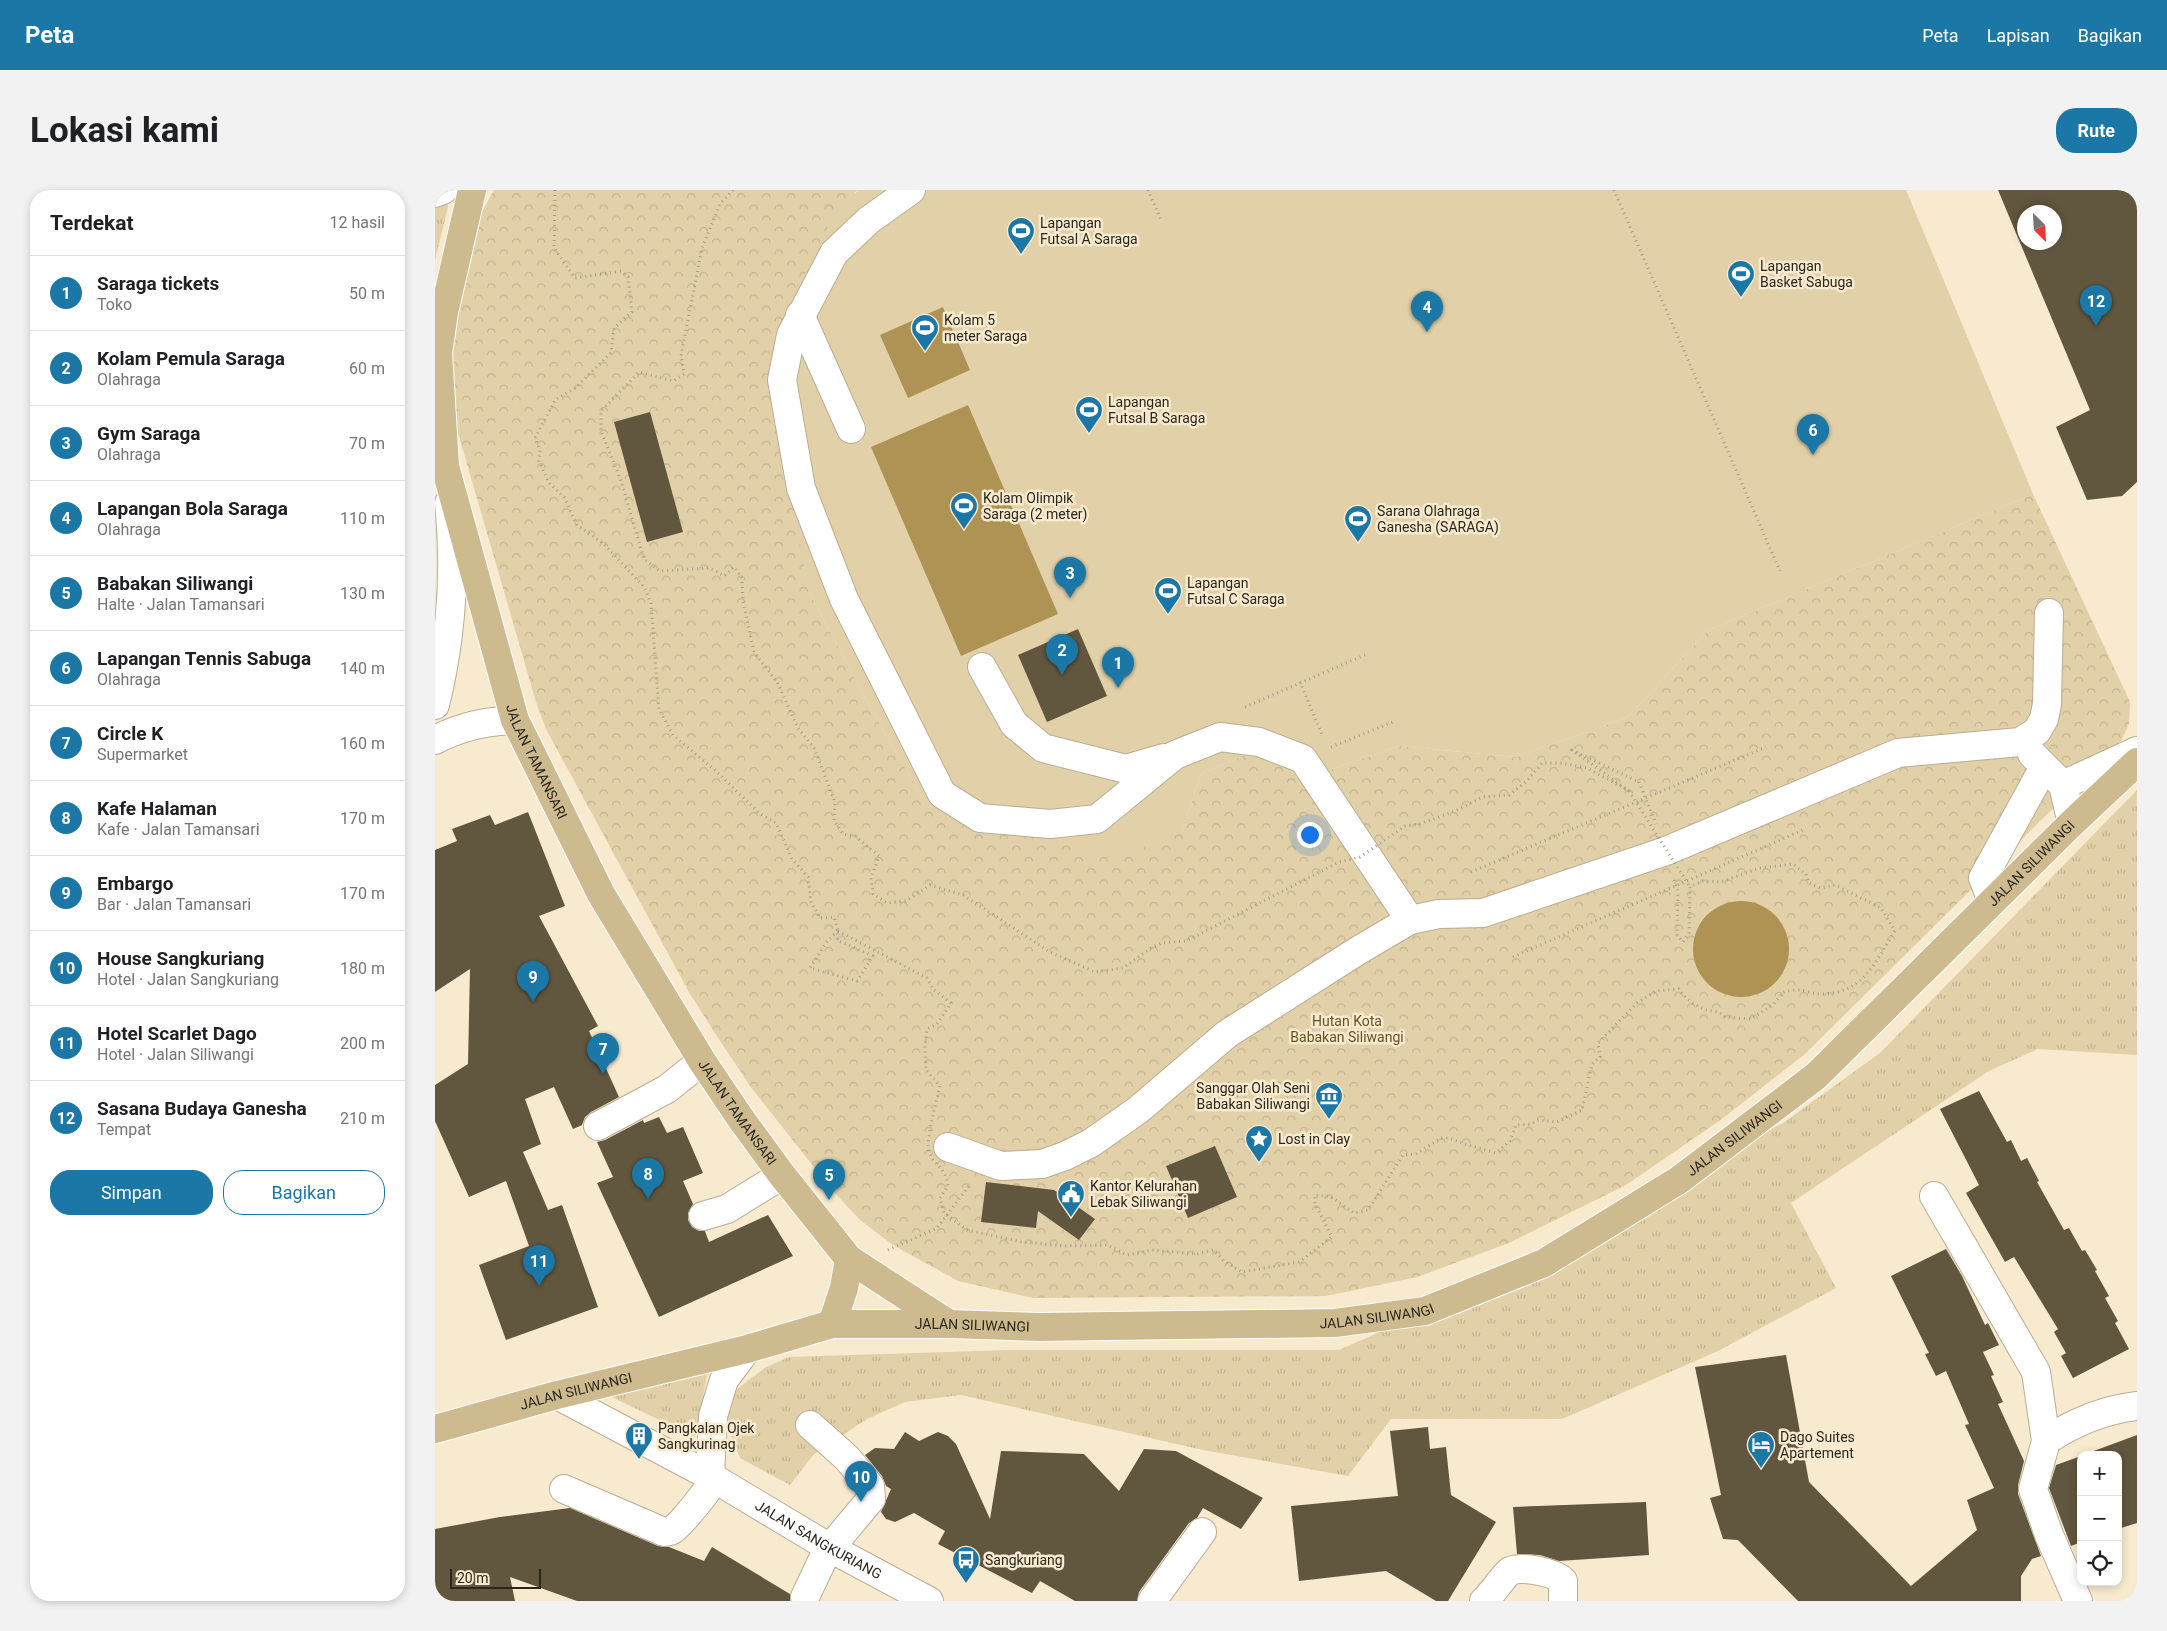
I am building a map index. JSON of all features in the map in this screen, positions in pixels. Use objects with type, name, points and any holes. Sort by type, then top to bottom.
[{"type":"main road","name":"JALAN TAMANSARI","points":[[472,190],[436,352],[445,466],[515,720],[601,894],[702,1061],[782,1175],[849,1259],[949,1324]]},
{"type":"main road","name":"JALAN SILIWANGI","points":[[435,1429],[557,1395],[747,1349],[832,1324],[949,1324],[1039,1327],[1335,1323],[1425,1311],[1434,1308],[1544,1263],[1679,1180],[1816,1076],[2072,823],[2137,762]]},
{"type":"main road","points":[[832,1324],[844,1288],[849,1259]]},
{"type":"street","points":[[435,193],[443,190]]},
{"type":"street","points":[[911,190],[869,220],[835,253],[800,315],[791,335],[782,380],[801,488],[844,599],[943,794],[979,818],[1051,824],[1097,819],[1175,755]]},
{"type":"street","points":[[800,315],[851,430]]},
{"type":"street","points":[[435,705],[448,635],[452,579],[451,523],[445,466]]},
{"type":"street","points":[[948,1147],[1001,1166],[1042,1164],[1091,1143],[1139,1110],[1227,1034],[1410,920],[1439,914],[1483,913],[1666,851],[1898,753],[2020,742],[2037,731],[2044,719],[2047,704],[2049,613]]},
{"type":"street","points":[[982,667],[1014,724],[1043,748],[1126,769],[1175,755],[1219,737],[1259,742],[1303,759],[1410,920]]},
{"type":"street","points":[[435,740],[468,725],[491,720],[515,720]]},
{"type":"street","points":[[2020,742],[2054,776],[2072,823]]},
{"type":"street","points":[[1993,901],[1983,878],[2054,776],[2137,751]]},
{"type":"street","points":[[598,1126],[667,1090],[702,1061]]},
{"type":"street","points":[[703,1216],[727,1209],[782,1175]]},
{"type":"street","points":[[1934,1196],[2036,1372],[2046,1441],[2033,1489],[2049,1535],[2078,1601]]},
{"type":"street","points":[[564,1489],[664,1532],[672,1530],[704,1496],[712,1478],[713,1416],[724,1380],[747,1349]]},
{"type":"street","name":"JALAN SANGKURIANG","points":[[557,1395],[712,1478],[830,1548],[929,1601]]},
{"type":"street","points":[[2046,1441],[2067,1427],[2115,1409],[2137,1406]]},
{"type":"street","points":[[805,1597],[830,1548],[871,1499],[870,1486],[847,1458],[811,1425]]},
{"type":"street","points":[[1152,1601],[1202,1532]]},
{"type":"street","points":[[1496,1598],[1511,1571],[1542,1571],[1557,1575],[1563,1581],[1563,1601]]},
{"type":"path","points":[[555,190],[554,248],[575,278],[621,271],[628,277],[631,312],[614,328],[611,353],[575,388],[555,400],[535,438],[539,450],[539,461],[549,484],[565,497],[577,525],[603,543],[644,587],[651,603],[659,709],[673,735],[717,772],[759,813],[775,823],[792,860],[808,877],[811,902],[820,918],[834,917],[838,931],[837,940],[873,956],[857,981],[810,968],[828,940],[838,931]]},
{"type":"path","points":[[733,190],[720,204],[702,248],[681,356],[684,374],[673,381],[639,372],[601,410],[601,431],[621,481],[644,559],[660,571],[710,568],[724,576],[734,567],[742,578],[743,601],[754,652],[777,682],[798,728],[815,748],[835,802],[834,820],[843,834],[855,836],[879,856],[871,878],[873,894],[887,903],[906,901],[930,885],[963,895],[1050,952],[1095,972],[1123,968],[1161,943],[1186,941],[1339,862],[1361,857],[1405,826],[1420,824],[1455,811],[1483,797],[1509,795],[1527,780],[1542,763],[1560,763],[1587,768],[1629,790]]},
{"type":"path","points":[[1148,190],[1162,222]]},
{"type":"path","points":[[1614,190],[1780,571]]},
{"type":"path","points":[[1245,707],[1367,654]]},
{"type":"path","points":[[1300,682],[1324,740]]},
{"type":"path","points":[[1328,748],[1393,722]]},
{"type":"path","points":[[1471,872],[1766,747]]},
{"type":"path","points":[[1639,782],[1572,750],[1629,790],[1686,880],[1690,887],[1689,933],[1683,942],[1677,935],[1678,891]]},
{"type":"path","points":[[1513,957],[1803,830]]},
{"type":"path","points":[[838,931],[927,978],[933,989],[951,1003],[937,1024],[927,1029],[925,1047],[926,1070],[940,1086],[929,1140],[929,1152],[947,1174],[949,1186],[941,1198],[944,1213],[967,1230],[1022,1242],[1065,1246],[1107,1245],[1127,1255],[1152,1250],[1197,1254],[1213,1250],[1224,1261],[1242,1272],[1299,1262],[1332,1237],[1315,1204],[1315,1195],[1331,1197],[1354,1213],[1368,1210],[1403,1155],[1416,1154],[1441,1138],[1449,1138],[1496,1153],[1510,1141],[1516,1126],[1531,1124],[1539,1120],[1557,1122],[1582,1110],[1592,1064],[1600,1057],[1599,1044],[1637,1003],[1656,991],[1679,989],[1683,996],[1706,1010],[1719,1011],[1725,1017],[1751,1019],[1774,1004],[1783,992],[1799,990],[1814,994],[1831,994],[1853,988],[1870,971],[1895,931],[1881,908],[1835,885],[1820,888],[1809,883],[1806,874],[1793,864],[1760,868],[1719,882],[1703,881],[1690,887]]},
{"type":"path","points":[[883,1252],[937,1228],[988,1162]]},
{"type":"green space","name":"Hutan Kota Babakan Siliwangi","points":[[494,190],[858,190],[855,192],[809,592],[869,705],[923,799],[1182,832],[1201,774],[1250,753],[1318,774],[1399,746],[1516,757],[1628,717],[1707,631],[2033,494],[2130,702],[2129,724],[2121,741],[1805,1054],[1722,1119],[1626,1185],[1509,1243],[1417,1277],[1326,1296],[1033,1298],[958,1281],[893,1245],[860,1220],[833,1191],[753,1090],[690,994],[546,729],[536,702],[454,419],[447,337],[479,217]]},
{"type":"green space","name":"Sarana Olahraga Ganesha (SARAGA)","points":[[858,190],[1906,190],[2033,494],[1707,631],[1628,717],[1516,757],[1399,746],[1318,774],[1250,753],[1201,774],[1182,832],[1115,859],[923,799],[869,705],[809,592],[782,444],[772,342],[829,224]]},
{"type":"green space","points":[[447,203],[448,207],[435,260],[435,205]]},
{"type":"green space","points":[[2137,790],[2137,1055],[2038,1049],[1989,1071],[1791,1203],[1836,1288],[1716,1352],[1562,1419],[1391,1419],[1348,1476],[1203,1450],[961,1395],[905,1402],[867,1419],[814,1454],[790,1485],[740,1458],[731,1436],[727,1413],[737,1389],[766,1367],[789,1357],[1010,1350],[1339,1350],[1391,1327],[1783,1123],[1880,1053]]},
{"type":"green space","points":[[710,1361],[695,1437],[597,1390]]},
{"type":"shaded area","name":"Kolam 5 meter Saraga","points":[[943,307],[970,370],[908,398],[880,335]]},
{"type":"shaded area","name":"Kolam Olimpik Saraga (2 meter)","points":[[968,405],[1058,614],[961,656],[871,447]]},
{"type":"shaded area","points":[[1741,901],[1759,905],[1775,915],[1785,931],[1789,949],[1785,967],[1775,983],[1759,993],[1741,997],[1723,993],[1707,983],[1697,967],[1693,949],[1697,931],[1707,915],[1723,905]]},
{"type":"building","points":[[1998,190],[2137,190],[2137,482],[2122,496],[2087,500],[2056,427],[2090,410],[2023,250],[2062,250],[2062,205],[2017,205],[2017,235]]},
{"type":"building","points":[[650,412],[683,532],[647,542],[614,422]]},
{"type":"building","points":[[1078,629],[1107,696],[1047,722],[1018,655]]},
{"type":"building","points":[[528,812],[565,906],[539,916],[598,1026],[589,1031],[619,1097],[591,1112],[585,1117],[582,1125],[573,1129],[554,1087],[525,1099],[541,1144],[523,1152],[548,1210],[562,1205],[598,1307],[506,1340],[479,1265],[529,1246],[506,1181],[469,1197],[435,1121],[435,1085],[468,1064],[470,969],[435,992],[435,850],[457,841],[452,829],[490,815],[495,825]]},
{"type":"building","points":[[1979,1091],[2007,1142],[2011,1140],[2021,1161],[2027,1158],[2039,1181],[2037,1182],[2064,1230],[2069,1228],[2082,1251],[2085,1250],[2097,1270],[2095,1271],[2109,1296],[2105,1298],[2118,1321],[2115,1323],[2129,1349],[2073,1378],[2061,1356],[2066,1353],[2054,1332],[2058,1329],[2014,1257],[2005,1262],[1966,1193],[1979,1185],[1940,1109]]},
{"type":"building","points":[[659,1117],[667,1133],[683,1127],[703,1173],[683,1181],[693,1204],[688,1213],[688,1220],[692,1227],[699,1231],[705,1231],[709,1242],[768,1215],[793,1256],[659,1317],[597,1183],[613,1177],[597,1142],[605,1140],[643,1120],[644,1123]]},
{"type":"building","points":[[1215,1146],[1237,1197],[1188,1218],[1166,1166]]},
{"type":"building","points":[[986,1182],[1054,1190],[1095,1219],[1079,1240],[1038,1211],[1036,1228],[981,1222]]},
{"type":"building","name":"Dago Suites Apartement","points":[[1946,1249],[1962,1276],[1985,1325],[1988,1323],[1999,1345],[1983,1352],[1994,1375],[1991,1376],[2003,1402],[1998,1404],[2024,1461],[2018,1485],[2018,1494],[2041,1556],[2032,1559],[2021,1576],[2021,1601],[1798,1601],[1738,1540],[1723,1539],[1710,1498],[1721,1495],[1695,1367],[1786,1355],[1809,1482],[1911,1586],[1977,1530],[1967,1500],[1994,1488],[1965,1425],[1969,1424],[1946,1371],[1936,1376],[1925,1354],[1929,1353],[1891,1276]]},
{"type":"building","points":[[1428,1427],[1430,1449],[1446,1447],[1451,1495],[1496,1522],[1448,1601],[1436,1601],[1386,1571],[1299,1581],[1291,1506],[1398,1496],[1390,1431]]},
{"type":"building","points":[[905,1432],[919,1441],[938,1432],[948,1436],[956,1444],[990,1519],[1001,1451],[1084,1454],[1119,1491],[1144,1449],[1176,1451],[1263,1498],[1241,1529],[1203,1508],[1197,1518],[1189,1523],[1139,1592],[1137,1601],[1075,1601],[1040,1581],[1032,1593],[938,1544],[945,1531],[914,1513],[895,1522],[886,1519],[881,1512],[891,1489],[886,1486],[882,1476],[865,1455],[875,1448],[894,1449]]},
{"type":"building","points":[[2137,1435],[2137,1523],[2122,1528],[2122,1451],[2094,1451]]},
{"type":"building","points":[[2077,1457],[2077,1544],[2071,1546],[2049,1488],[2056,1465]]},
{"type":"building","points":[[1646,1502],[1649,1555],[1559,1561],[1540,1555],[1517,1554],[1513,1507]]},
{"type":"building","points":[[570,1508],[658,1546],[669,1547],[704,1561],[712,1547],[790,1594],[790,1601],[577,1601],[510,1577],[515,1601],[435,1601],[435,1529],[500,1517]]},
{"type":"place","name":"Lapangan Futsal A Saraga","points":[[1021,255]]},
{"type":"place","name":"Lapangan Basket Sabuga","points":[[1741,298]]},
{"type":"place","name":"Sasana Budaya Ganesha","points":[[2096,326]]},
{"type":"place","name":"Lapangan Bola Saraga","points":[[1427,332]]},
{"type":"place","name":"Kolam 5 meter Saraga","points":[[925,352]]},
{"type":"place","name":"Lapangan Futsal B Saraga","points":[[1089,434]]},
{"type":"place","name":"Lapangan Tennis Sabuga","points":[[1813,455]]},
{"type":"place","name":"Kolam Olimpik Saraga (2 meter)","points":[[964,530]]},
{"type":"place","name":"Sarana Olahraga Ganesha (SARAGA)","points":[[1358,543]]},
{"type":"place","name":"Gym Saraga","points":[[1070,598]]},
{"type":"place","name":"Lapangan Futsal C Saraga","points":[[1168,615]]},
{"type":"place","name":"Kolam Pemula Saraga","points":[[1062,675]]},
{"type":"place","name":"Saraga tickets","points":[[1118,688]]},
{"type":"place","name":"Embargo","points":[[533,1002]]},
{"type":"place","name":"Circle K","points":[[603,1074]]},
{"type":"place","name":"Sanggar Olah Seni Babakan Siliwangi","points":[[1329,1120]]},
{"type":"place","name":"Lost in Clay","points":[[1259,1163]]},
{"type":"place","name":"Kafe Halaman","points":[[648,1199]]},
{"type":"place","name":"Babakan Siliwangi","points":[[829,1200]]},
{"type":"place","name":"Kantor Kelurahan Lebak Siliwangi","points":[[1071,1218]]},
{"type":"place","name":"Hotel Scarlet Dago","points":[[539,1286]]},
{"type":"place","name":"Pangkalan Ojek Sangkurinag","points":[[639,1460]]},
{"type":"place","name":"Dago Suites Apartement","points":[[1761,1469]]},
{"type":"place","name":"House Sangkuriang","points":[[861,1502]]},
{"type":"place","name":"Sangkuriang","points":[[966,1584]]}]
